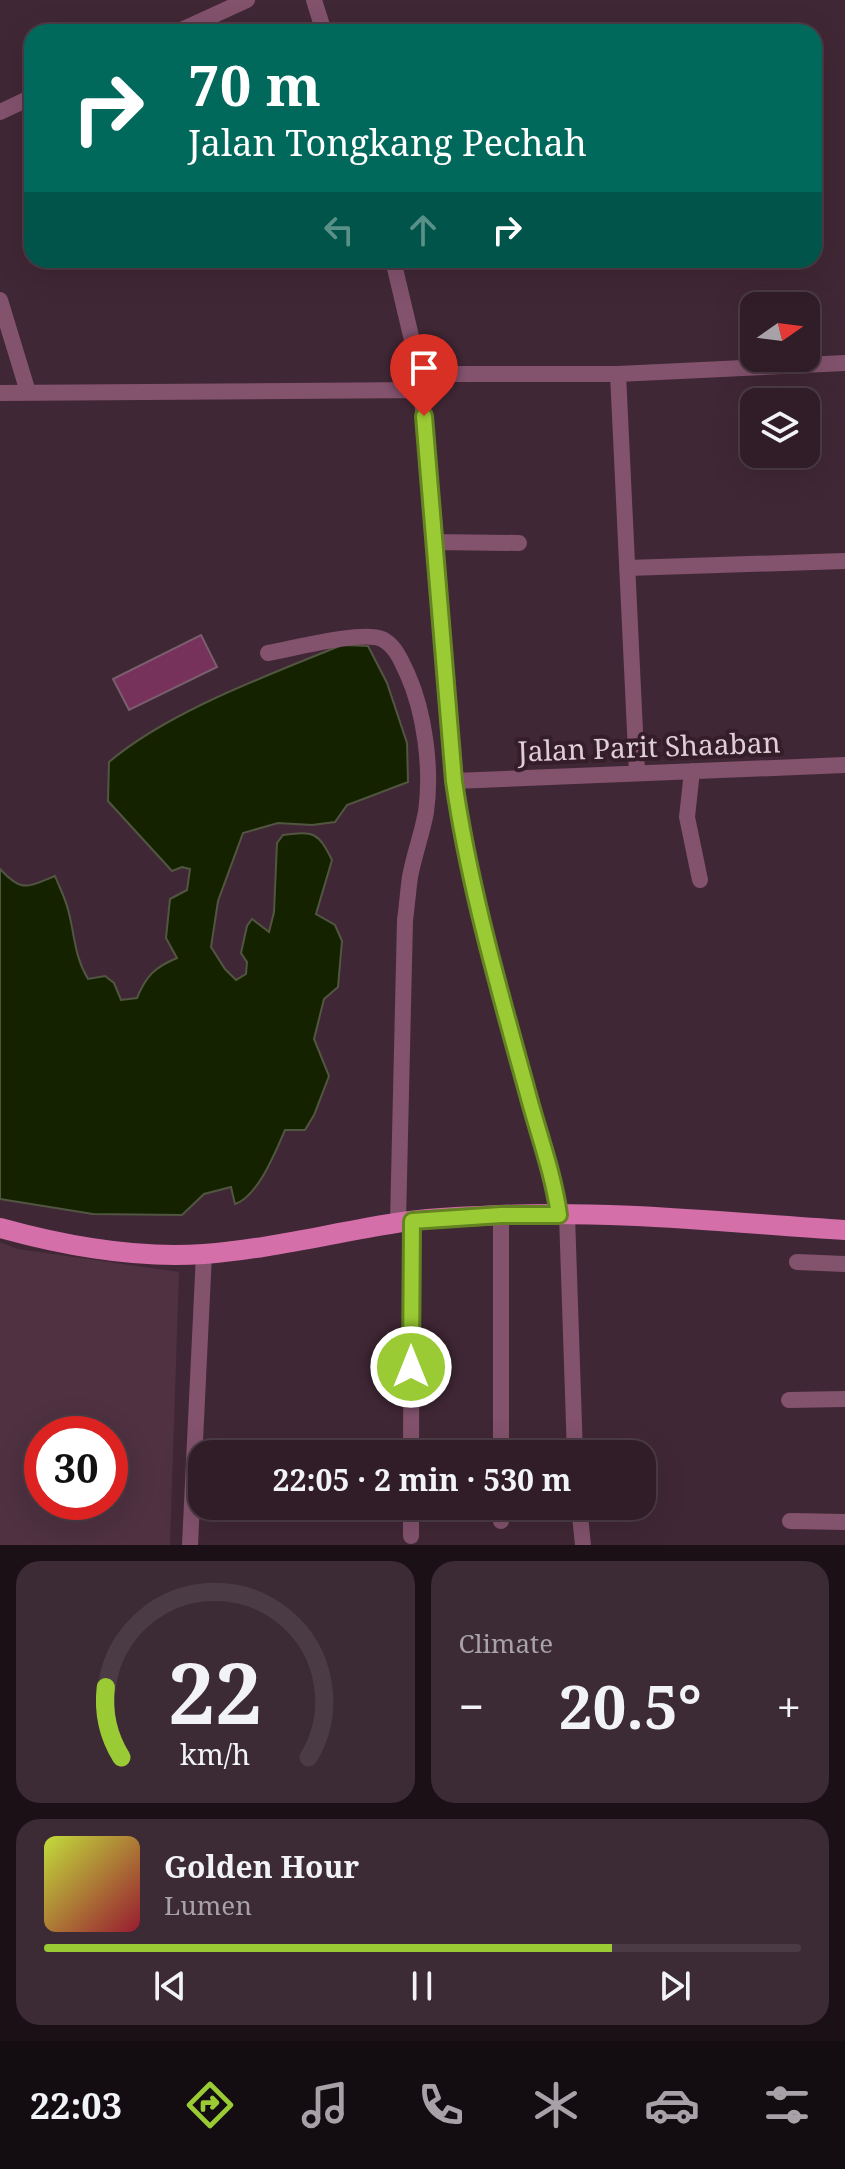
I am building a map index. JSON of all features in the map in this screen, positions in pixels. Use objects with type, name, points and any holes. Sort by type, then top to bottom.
[{"type":"main road","points":[[0,1228],[94,1248],[204,1254],[405,1222],[501,1215],[563,1215],[845,1230]]},
{"type":"street","points":[[194,24],[247,0]]},
{"type":"street","points":[[314,0],[322,24]]},
{"type":"street","points":[[0,112],[24,101]]},
{"type":"street","points":[[395,268],[421,382],[454,781],[462,835],[480,916],[563,1215],[574,1440]]},
{"type":"street","points":[[0,300],[28,392]]},
{"type":"street","points":[[0,393],[185,394],[845,363]]},
{"type":"street","points":[[618,374],[637,773]]},
{"type":"street","points":[[435,542],[519,543]]},
{"type":"street","points":[[627,568],[845,561]]},
{"type":"street","points":[[268,653],[358,637],[381,639],[395,649],[411,682],[425,744],[428,783],[426,813],[410,877],[405,920],[405,1222],[411,1440]]},
{"type":"street","name":"Jalan Parit Shaaban","points":[[454,781],[637,773],[691,778],[845,765]]},
{"type":"street","points":[[691,778],[687,817],[700,880]]},
{"type":"street","points":[[501,1215],[501,1440]]},
{"type":"street","points":[[190,1545],[204,1254]]},
{"type":"street","points":[[797,1262],[845,1264]]},
{"type":"street","points":[[789,1400],[845,1399]]},
{"type":"street","points":[[411,1520],[411,1536]]},
{"type":"street","points":[[580,1520],[583,1545]]},
{"type":"street","points":[[790,1521],[845,1522]]},
{"type":"shaded area","points":[[342,645],[368,646],[387,683],[407,743],[408,782],[347,805],[335,822],[312,825],[278,823],[243,833],[218,901],[211,947],[236,980],[246,974],[247,962],[241,953],[247,926],[252,919],[269,932],[274,912],[277,843],[283,835],[293,834],[308,834],[319,839],[332,860],[316,914],[335,925],[342,941],[338,987],[324,999],[314,1039],[329,1076],[305,1130],[285,1130],[258,1183],[235,1204],[231,1187],[204,1194],[182,1215],[93,1214],[0,1199],[0,869],[14,882],[25,886],[55,876],[88,979],[105,976],[114,983],[121,1000],[137,998],[152,973],[177,958],[166,938],[170,899],[187,890],[190,869],[182,867],[172,871],[108,801],[109,762],[160,726],[190,710]]},
{"type":"shaded area","points":[[0,1242],[18,1249],[179,1272],[170,1545],[0,1545]]},
{"type":"building","points":[[201,635],[217,667],[129,710],[113,679]]},
{"type":"route","points":[[411,1367],[412,1221],[559,1215],[554,1180],[528,1096],[480,916],[462,835],[454,781],[424,416]]}]
